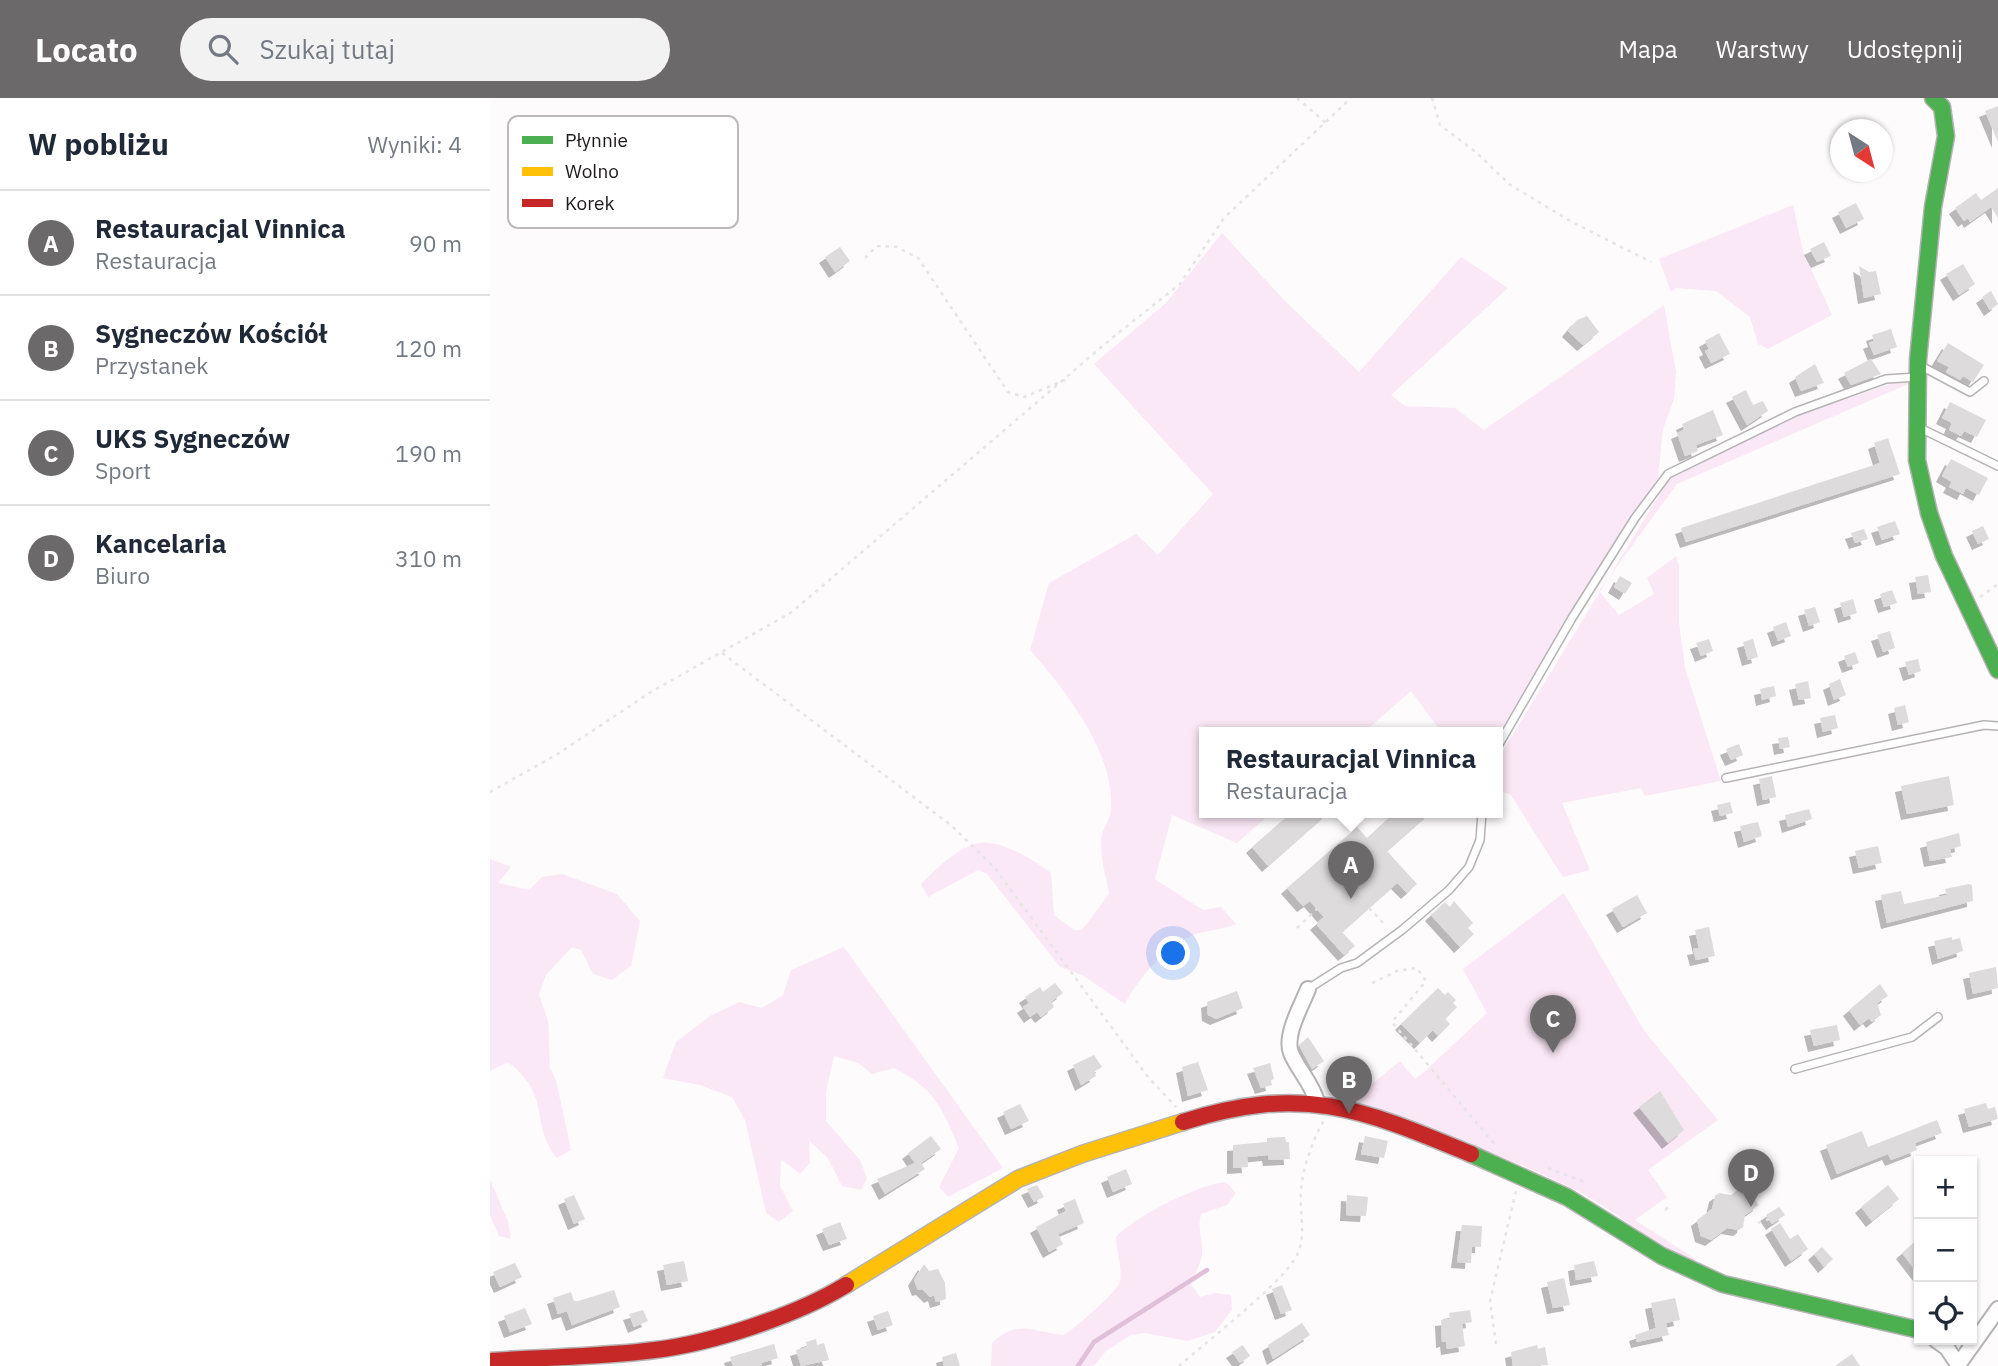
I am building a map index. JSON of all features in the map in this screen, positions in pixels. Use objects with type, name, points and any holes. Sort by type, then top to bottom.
[{"type":"street","points":[[1933,98],[1942,107],[1946,136],[1933,207],[1918,371],[1917,460],[1929,513],[1960,595],[1998,670]]},
{"type":"street","points":[[1308,989],[1291,1033],[1290,1050],[1324,1103]]},
{"type":"street","points":[[490,1362],[657,1350],[738,1330],[817,1303],[1018,1179],[1082,1154],[1224,1109],[1290,1101],[1324,1103],[1398,1124],[1520,1174],[1567,1197],[1662,1256],[1723,1284],[1914,1329]]},
{"type":"street","points":[[1943,1345],[1959,1366],[1998,1310]]},
{"type":"lane","points":[[1503,737],[1572,618],[1635,518],[1668,474],[1795,412],[1886,379],[1918,371],[1970,392],[1984,381]]},
{"type":"lane","points":[[1918,426],[1998,466]]},
{"type":"lane","points":[[1726,778],[1984,725],[1998,726]]},
{"type":"lane","points":[[1308,989],[1341,968],[1357,963],[1402,930],[1449,890],[1469,867],[1480,840],[1482,818]]},
{"type":"lane","points":[[1795,1069],[1912,1037],[1938,1017]]},
{"type":"path","points":[[1297,98],[1326,124]]},
{"type":"path","points":[[490,792],[556,755],[651,692],[792,612],[1112,338],[1180,284],[1224,218],[1326,124],[1350,98]]},
{"type":"path","points":[[1432,98],[1440,125],[1477,153],[1509,184],[1572,222],[1651,262]]},
{"type":"path","points":[[865,258],[877,246],[897,247],[918,258],[1008,392],[1024,397],[1068,378]]},
{"type":"path","points":[[722,653],[951,826],[994,867],[1148,1077],[1190,1120]]},
{"type":"path","points":[[1370,908],[1384,924]]},
{"type":"path","points":[[1297,928],[1317,909]]},
{"type":"path","points":[[1372,983],[1397,971],[1417,968],[1426,981],[1392,1022],[1500,1150]]},
{"type":"path","points":[[1179,1366],[1271,1285],[1297,1256],[1303,1229],[1301,1192],[1311,1144],[1324,1103]]},
{"type":"path","points":[[1538,1164],[1587,1183]]},
{"type":"path","points":[[1496,1344],[1490,1301],[1520,1174]]},
{"type":"path","points":[[1665,1210],[1670,1206]]},
{"type":"path","points":[[1758,1223],[1769,1219]]},
{"type":"shaded area","points":[[1793,205],[1803,251],[1832,315],[1768,349],[1758,344],[1750,317],[1716,291],[1676,288],[1671,292],[1659,259]]},
{"type":"shaded area","points":[[1222,233],[1284,300],[1359,372],[1461,257],[1508,288],[1391,395],[1405,406],[1455,408],[1484,430],[1664,305],[1676,372],[1674,399],[1663,429],[1658,478],[1567,618],[1503,727],[1438,727],[1411,691],[1370,727],[1199,727],[1199,818],[1265,818],[1237,843],[1172,815],[1155,879],[1203,910],[1221,907],[1236,924],[1199,933],[1177,944],[1147,972],[1125,1004],[1082,975],[1060,967],[987,874],[978,870],[928,897],[921,884],[964,848],[989,843],[1017,852],[1051,873],[1054,915],[1074,930],[1082,930],[1109,894],[1101,851],[1103,833],[1111,810],[1105,767],[1086,724],[1030,650],[1049,583],[1136,534],[1158,555],[1213,494],[1094,364],[1166,303]]},
{"type":"shaded area","points":[[1902,380],[1913,382],[1677,484],[1608,579],[1670,477],[1799,415]]},
{"type":"shaded area","points":[[1676,556],[1679,565],[1679,622],[1685,668],[1721,781],[1645,796],[1641,788],[1562,803],[1590,870],[1563,877],[1510,794],[1503,792],[1503,751],[1600,592],[1619,615],[1654,594],[1647,578]]},
{"type":"shaded area","points":[[490,859],[511,867],[498,883],[529,890],[542,877],[562,874],[617,894],[640,921],[631,966],[612,980],[593,974],[581,950],[572,947],[546,975],[539,994],[548,1021],[550,1068],[556,1080],[571,1150],[557,1158],[544,1133],[531,1087],[522,1075],[508,1062],[490,1071]]},
{"type":"shaded area","points":[[1564,893],[1645,1032],[1718,1120],[1648,1170],[1667,1197],[1635,1220],[1697,1260],[1693,1262],[1661,1245],[1570,1187],[1449,1136],[1325,1094],[1360,1094],[1400,1061],[1415,1079],[1422,1074],[1487,1013],[1463,969]]},
{"type":"shaded area","points":[[844,947],[1003,1168],[948,1197],[939,1187],[959,1148],[942,1110],[928,1091],[894,1068],[872,1074],[858,1063],[834,1056],[826,1092],[826,1121],[860,1160],[867,1178],[861,1190],[842,1186],[828,1158],[809,1141],[810,1163],[800,1174],[781,1159],[780,1186],[793,1211],[779,1222],[766,1213],[745,1120],[732,1097],[700,1085],[663,1078],[676,1042],[710,1016],[739,1002],[762,1008],[783,995],[791,970]]},
{"type":"shaded area","points":[[490,1180],[508,1221],[511,1239],[499,1236],[490,1215]]},
{"type":"shaded area","points":[[1226,1182],[1236,1193],[1227,1205],[1201,1214],[1202,1257],[1191,1284],[1200,1297],[1215,1293],[1231,1295],[1232,1310],[1215,1332],[1188,1341],[1145,1333],[1131,1335],[1106,1351],[1094,1366],[991,1366],[992,1343],[1001,1335],[1026,1329],[1064,1335],[1112,1293],[1121,1277],[1116,1237],[1125,1229],[1152,1211],[1184,1195]]},
{"type":"building","points":[[1998,106],[1998,142],[1985,111]]},
{"type":"building","points":[[1998,188],[1998,218],[1991,207],[1970,222],[1968,218],[1964,221],[1955,208],[1976,193],[1981,200]]},
{"type":"building","points":[[1856,203],[1864,219],[1846,228],[1838,212]]},
{"type":"building","points":[[1824,242],[1831,256],[1817,262],[1810,249]]},
{"type":"building","points":[[840,247],[850,261],[835,272],[825,257]]},
{"type":"building","points":[[1963,264],[1975,284],[1959,295],[1946,274]]},
{"type":"building","points":[[1859,266],[1869,272],[1876,271],[1881,294],[1864,298]]},
{"type":"building","points":[[1991,291],[1998,304],[1990,310],[1982,297]]},
{"type":"building","points":[[1587,316],[1599,332],[1583,345],[1568,331],[1577,320]]},
{"type":"building","points":[[1891,329],[1897,347],[1874,355],[1869,343],[1874,341],[1872,335]]},
{"type":"building","points":[[1719,333],[1730,354],[1711,363],[1705,351],[1709,349],[1705,341]]},
{"type":"building","points":[[1948,343],[1984,365],[1973,382],[1963,376],[1960,380],[1946,372],[1949,367],[1937,361]]},
{"type":"building","points":[[1871,359],[1881,374],[1851,385],[1844,373]]},
{"type":"building","points":[[1815,364],[1824,383],[1801,391],[1795,377]]},
{"type":"building","points":[[1746,390],[1753,405],[1763,401],[1768,411],[1747,425],[1732,397]]},
{"type":"building","points":[[1950,402],[1986,420],[1977,437],[1964,431],[1961,436],[1949,430],[1952,423],[1942,418]]},
{"type":"building","points":[[1713,410],[1723,435],[1696,445],[1698,451],[1685,456],[1677,433],[1684,430],[1682,424]]},
{"type":"building","points":[[1888,438],[1900,474],[1686,542],[1681,528],[1880,463],[1874,443]]},
{"type":"building","points":[[1951,459],[1988,478],[1979,495],[1966,488],[1963,494],[1949,487],[1952,482],[1942,476]]},
{"type":"building","points":[[1895,521],[1900,534],[1882,540],[1877,527]]},
{"type":"building","points":[[1983,526],[1989,539],[1978,544],[1972,531]]},
{"type":"building","points":[[1864,529],[1868,539],[1855,543],[1851,533]]},
{"type":"building","points":[[1928,575],[1931,592],[1918,594],[1915,577]]},
{"type":"building","points":[[1620,576],[1632,583],[1625,594],[1614,587]]},
{"type":"building","points":[[1892,590],[1897,603],[1884,607],[1880,594]]},
{"type":"building","points":[[1853,599],[1857,613],[1844,617],[1840,603]]},
{"type":"building","points":[[1815,607],[1820,622],[1809,626],[1804,610]]},
{"type":"building","points":[[1786,622],[1791,636],[1778,641],[1773,627]]},
{"type":"building","points":[[1890,631],[1895,648],[1883,652],[1877,635]]},
{"type":"building","points":[[1709,639],[1713,651],[1701,656],[1696,643]]},
{"type":"building","points":[[1753,639],[1758,657],[1748,660],[1743,642]]},
{"type":"building","points":[[1855,652],[1859,663],[1848,667],[1844,656]]},
{"type":"building","points":[[1918,659],[1921,671],[1909,675],[1905,662]]},
{"type":"building","points":[[1840,679],[1846,695],[1834,700],[1829,684]]},
{"type":"building","points":[[1808,681],[1811,698],[1799,700],[1795,684]]},
{"type":"building","points":[[1774,686],[1776,696],[1762,700],[1760,689]]},
{"type":"building","points":[[1905,705],[1909,722],[1898,725],[1894,708]]},
{"type":"building","points":[[1835,715],[1838,728],[1823,732],[1820,718]]},
{"type":"building","points":[[1788,737],[1790,747],[1780,749],[1778,738]]},
{"type":"building","points":[[1739,744],[1743,755],[1731,760],[1726,749]]},
{"type":"building","points":[[1772,776],[1776,797],[1763,800],[1759,779]]},
{"type":"building","points":[[1949,776],[1954,805],[1907,814],[1901,786]]},
{"type":"building","points":[[1730,802],[1733,813],[1720,816],[1717,805]]},
{"type":"building","points":[[1809,809],[1812,819],[1788,827],[1785,815]]},
{"type":"building","points":[[1285,818],[1322,818],[1268,866],[1252,847]]},
{"type":"building","points":[[1389,818],[1424,818],[1387,851],[1417,884],[1407,893],[1397,883],[1342,932],[1355,946],[1344,955],[1316,924],[1324,917],[1310,901],[1303,906],[1287,888],[1357,827],[1367,838]]},
{"type":"building","points":[[1758,822],[1762,836],[1744,842],[1740,826]]},
{"type":"building","points":[[1959,833],[1961,846],[1950,849],[1952,857],[1930,861],[1926,842]]},
{"type":"building","points":[[1878,846],[1882,863],[1859,868],[1855,851]]},
{"type":"building","points":[[1972,885],[1973,901],[1887,923],[1881,895],[1901,891],[1904,904],[1947,895],[1945,889]]},
{"type":"building","points":[[1637,895],[1647,913],[1623,927],[1612,909]]},
{"type":"building","points":[[1454,901],[1473,923],[1468,928],[1474,934],[1460,947],[1431,915],[1445,902],[1450,907]]},
{"type":"building","points":[[1709,927],[1715,956],[1696,960],[1693,949],[1699,948],[1695,930]]},
{"type":"building","points":[[1952,937],[1952,940],[1960,938],[1963,951],[1938,959],[1934,941]]},
{"type":"building","points":[[1996,967],[1998,988],[1973,994],[1969,973]]},
{"type":"building","points":[[1055,983],[1063,993],[1051,1002],[1054,1007],[1041,1017],[1037,1012],[1030,1017],[1023,1007],[1029,1003],[1025,997],[1040,987],[1043,992]]},
{"type":"building","points":[[1880,984],[1888,996],[1877,1003],[1881,1015],[1872,1022],[1869,1018],[1860,1025],[1849,1010]]},
{"type":"building","points":[[1438,988],[1445,995],[1448,992],[1456,1000],[1453,1003],[1457,1007],[1445,1019],[1450,1024],[1438,1036],[1433,1030],[1420,1043],[1401,1024]]},
{"type":"building","points":[[1237,991],[1243,1008],[1216,1019],[1208,1015],[1207,1002]]},
{"type":"building","points":[[1837,1025],[1840,1040],[1814,1046],[1810,1030]]},
{"type":"building","points":[[1308,1037],[1324,1061],[1312,1069],[1299,1045]]},
{"type":"building","points":[[1094,1055],[1102,1067],[1094,1072],[1096,1076],[1081,1085],[1073,1065]]},
{"type":"building","points":[[1198,1062],[1208,1090],[1188,1096],[1182,1067]]},
{"type":"building","points":[[1270,1063],[1274,1079],[1271,1080],[1272,1085],[1261,1088],[1253,1068]]},
{"type":"building","points":[[1660,1091],[1684,1130],[1668,1143],[1639,1107]]},
{"type":"building","points":[[1986,1103],[1988,1109],[1995,1107],[1998,1119],[1969,1127],[1964,1109]]},
{"type":"building","points":[[1020,1104],[1029,1121],[1011,1129],[1003,1112]]},
{"type":"building","points":[[1937,1120],[1942,1133],[1915,1143],[1917,1150],[1891,1160],[1888,1154],[1837,1174],[1826,1145],[1862,1131],[1868,1147]]},
{"type":"building","points":[[931,1136],[941,1149],[921,1163],[925,1169],[885,1194],[877,1179],[915,1163],[908,1153]]},
{"type":"building","points":[[1365,1136],[1388,1141],[1384,1158],[1361,1154]]},
{"type":"building","points":[[1285,1137],[1286,1142],[1289,1142],[1290,1159],[1269,1160],[1268,1155],[1247,1157],[1248,1167],[1233,1168],[1233,1145],[1267,1142],[1267,1138]]},
{"type":"building","points":[[1126,1169],[1132,1184],[1113,1192],[1107,1177]]},
{"type":"building","points":[[1037,1185],[1044,1197],[1034,1202],[1027,1189]]},
{"type":"building","points":[[1744,1185],[1759,1205],[1745,1215],[1743,1227],[1739,1230],[1727,1228],[1711,1240],[1701,1236],[1697,1220],[1712,1209],[1715,1196],[1719,1193],[1731,1195]]},
{"type":"building","points":[[1888,1185],[1899,1199],[1872,1221],[1861,1207]]},
{"type":"building","points":[[574,1195],[585,1219],[574,1224],[564,1199]]},
{"type":"building","points":[[1347,1195],[1368,1197],[1366,1216],[1346,1215]]},
{"type":"building","points":[[1075,1199],[1084,1223],[1058,1234],[1063,1244],[1049,1252],[1036,1227],[1066,1211],[1063,1204]]},
{"type":"building","points":[[1779,1207],[1785,1215],[1772,1224],[1766,1215]]},
{"type":"building","points":[[840,1222],[847,1239],[829,1245],[822,1229]]},
{"type":"building","points":[[1780,1223],[1790,1239],[1798,1234],[1808,1249],[1791,1261],[1771,1229]]},
{"type":"building","points":[[1462,1225],[1482,1226],[1481,1247],[1472,1247],[1471,1263],[1457,1262]]},
{"type":"building","points":[[1914,1242],[1914,1269],[1902,1253]]},
{"type":"building","points":[[1822,1247],[1833,1259],[1824,1267],[1814,1254]]},
{"type":"building","points":[[684,1261],[688,1281],[667,1285],[663,1265]]},
{"type":"building","points":[[1594,1261],[1598,1276],[1576,1280],[1574,1265]]},
{"type":"building","points":[[515,1263],[522,1277],[500,1287],[493,1272]]},
{"type":"building","points":[[924,1264],[929,1271],[938,1269],[945,1283],[946,1299],[936,1302],[934,1295],[930,1297],[922,1289],[918,1290],[914,1280]]},
{"type":"building","points":[[1564,1278],[1570,1305],[1553,1308],[1547,1282]]},
{"type":"building","points":[[1282,1285],[1292,1310],[1281,1314],[1272,1289]]},
{"type":"building","points":[[614,1290],[620,1307],[572,1325],[567,1311],[558,1314],[553,1298],[571,1292],[574,1301],[578,1301]]},
{"type":"building","points":[[1675,1298],[1680,1320],[1666,1323],[1669,1335],[1637,1342],[1635,1335],[1656,1328],[1651,1303]]},
{"type":"building","points":[[525,1308],[532,1324],[510,1332],[504,1316]]},
{"type":"building","points":[[643,1310],[648,1321],[634,1327],[629,1314]]},
{"type":"building","points":[[1470,1310],[1472,1322],[1462,1324],[1465,1346],[1447,1349],[1446,1341],[1442,1342],[1441,1320],[1450,1319],[1449,1313]]},
{"type":"building","points":[[888,1311],[893,1325],[878,1330],[873,1316]]},
{"type":"building","points":[[1302,1323],[1310,1335],[1273,1359],[1268,1345]]},
{"type":"building","points":[[816,1339],[817,1345],[824,1343],[829,1360],[801,1366],[796,1350],[807,1347],[806,1342]]},
{"type":"building","points":[[774,1344],[778,1358],[761,1363],[762,1366],[733,1366],[730,1357]]},
{"type":"building","points":[[1243,1345],[1250,1356],[1240,1363],[1232,1352]]},
{"type":"building","points":[[1537,1345],[1538,1349],[1545,1347],[1548,1365],[1513,1366],[1511,1352]]},
{"type":"building","points":[[956,1353],[960,1366],[944,1366],[942,1357]]},
{"type":"building","points":[[1852,1354],[1860,1366],[1835,1366]]},
{"type":"waterway","points":[[1078,1366],[1094,1342],[1207,1270]]},
{"type":"traffic: fast","points":[[1933,98],[1942,107],[1946,136],[1933,207],[1918,360],[1917,460],[1929,513],[1944,556],[1998,670]]},
{"type":"traffic: fast","points":[[1471,1154],[1567,1197],[1662,1256],[1723,1284],[1914,1329]]},
{"type":"traffic: slow","points":[[846,1285],[1018,1179],[1082,1154],[1183,1122]]},
{"type":"traffic: jam","points":[[1183,1122],[1225,1111],[1298,1103],[1363,1114],[1471,1154]]},
{"type":"traffic: jam","points":[[490,1361],[614,1354],[702,1341],[779,1317],[846,1285]]},
{"type":"place","name":"Restauracjal Vinnica","points":[[1351,899]]},
{"type":"place","name":"UKS Sygneczów","points":[[1553,1053]]},
{"type":"place","name":"Sygneczów Kościół","points":[[1349,1114]]},
{"type":"place","name":"Kancelaria","points":[[1751,1207]]}]
